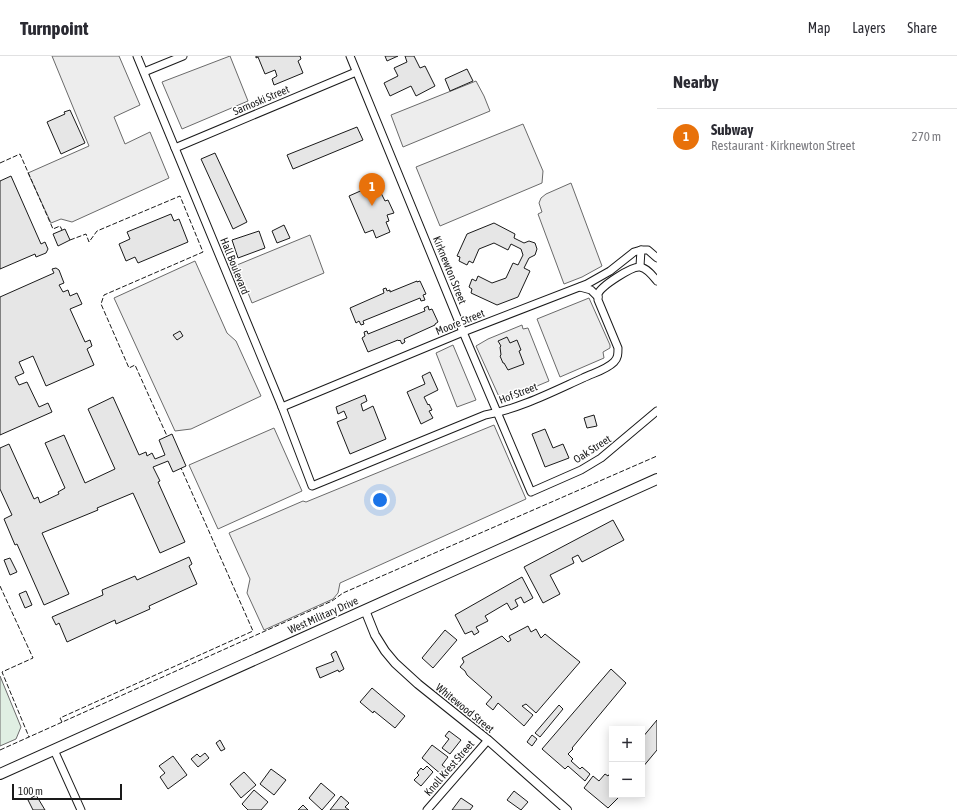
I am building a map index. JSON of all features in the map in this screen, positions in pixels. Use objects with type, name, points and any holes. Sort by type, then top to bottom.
[{"type":"main road","name":"West Military Drive","points":[[0,774],[657,479]]},
{"type":"street","name":"Hall Boulevard","points":[[137,56],[282,406],[312,486]]},
{"type":"street","points":[[144,72],[183,56]]},
{"type":"street","name":"Kirknewton Street","points":[[350,56],[463,332],[531,492]]},
{"type":"street","name":"Sarnoski Street","points":[[175,148],[356,72]]},
{"type":"street","points":[[640,266],[641,250],[648,250],[657,258]]},
{"type":"street","name":"Moore Street","points":[[282,406],[463,332],[580,287],[610,271],[634,252],[641,250]]},
{"type":"street","points":[[580,287],[590,290],[598,297],[598,294],[603,287],[634,267],[640,266],[645,268],[657,281]]},
{"type":"street","name":"Hof Street","points":[[312,486],[485,415],[506,410],[557,390],[605,368],[618,356],[618,348],[598,297]]},
{"type":"street","name":"Oak Street","points":[[531,492],[581,470],[601,458],[657,410]]},
{"type":"street","name":"Whitewood Street","points":[[365,610],[375,635],[395,664],[488,740],[565,809]]},
{"type":"street","name":"Knoll Krest Street","points":[[427,810],[488,740]]},
{"type":"street","points":[[54,750],[81,810]]},
{"type":"green space","points":[[0,676],[21,727],[16,739],[0,746]]},
{"type":"shaded area","points":[[52,56],[119,56],[140,105],[114,117],[125,144],[150,132],[169,178],[72,222],[61,219],[51,223],[28,173],[89,146]]},
{"type":"shaded area","points":[[230,56],[248,101],[182,129],[162,82]]},
{"type":"shaded area","points":[[476,81],[490,111],[403,147],[391,115]]},
{"type":"shaded area","points":[[523,124],[543,171],[542,183],[440,226],[416,167]]},
{"type":"shaded area","points":[[571,183],[602,266],[582,277],[564,284],[538,214],[542,212],[539,203],[541,198],[546,194]]},
{"type":"shaded area","points":[[310,235],[324,273],[252,303],[237,265]]},
{"type":"shaded area","points":[[195,261],[227,333],[236,341],[261,396],[191,429],[175,431],[114,298]]},
{"type":"shaded area","points":[[589,298],[610,348],[603,352],[604,358],[560,377],[537,319]]},
{"type":"shaded area","points":[[522,325],[523,329],[528,328],[549,381],[501,401],[476,346],[488,339]]},
{"type":"shaded area","points":[[453,345],[476,400],[457,407],[436,353]]},
{"type":"shaded area","points":[[494,425],[526,499],[340,583],[338,593],[333,599],[264,630],[247,593],[250,579],[229,533],[303,501],[306,502]]},
{"type":"shaded area","points":[[274,428],[302,491],[218,529],[189,465]]},
{"type":"building","points":[[256,56],[300,56],[301,59],[298,61],[303,73],[274,85],[272,79],[277,76],[275,70],[265,74],[258,57],[256,58]]},
{"type":"building","points":[[385,56],[398,56],[387,61]]},
{"type":"building","points":[[405,56],[414,56],[420,68],[425,66],[435,86],[416,96],[411,86],[390,96],[384,83],[398,76],[394,68],[407,62]]},
{"type":"building","points":[[467,69],[473,81],[450,91],[445,79]]},
{"type":"building","points":[[70,110],[85,143],[61,154],[47,122],[65,114],[64,112]]},
{"type":"building","points":[[357,127],[363,140],[293,169],[287,155]]},
{"type":"building","points":[[215,153],[247,222],[233,229],[201,159]]},
{"type":"building","points":[[11,176],[41,244],[45,242],[48,249],[46,253],[36,257],[35,254],[0,269],[0,181]]},
{"type":"building","points":[[374,185],[378,195],[381,193],[385,201],[388,200],[394,213],[387,215],[389,221],[386,222],[390,232],[376,238],[373,230],[365,233],[349,196]]},
{"type":"building","points":[[171,214],[174,221],[179,219],[188,242],[138,263],[135,257],[126,261],[119,244],[130,239],[127,232]]},
{"type":"building","points":[[494,223],[515,234],[514,238],[524,243],[529,241],[535,243],[537,249],[535,255],[529,258],[524,268],[530,271],[518,297],[497,305],[471,293],[472,289],[469,287],[472,279],[476,281],[478,276],[492,283],[506,278],[513,263],[518,265],[523,255],[521,249],[511,244],[508,250],[494,243],[479,249],[473,263],[469,261],[467,265],[459,261],[460,257],[457,256],[467,234]]},
{"type":"building","points":[[284,225],[290,238],[277,243],[272,231]]},
{"type":"building","points":[[65,229],[70,240],[58,246],[53,234]]},
{"type":"building","points":[[259,231],[265,248],[238,258],[232,240]]},
{"type":"building","points":[[56,268],[59,270],[64,283],[59,285],[63,292],[68,290],[70,296],[77,293],[82,304],[70,309],[85,342],[90,340],[92,346],[87,349],[94,365],[46,386],[33,356],[19,362],[24,373],[15,377],[19,385],[27,382],[39,407],[48,403],[52,412],[0,435],[0,297],[54,273],[52,269]]},
{"type":"building","points":[[420,281],[426,294],[423,295],[425,300],[421,301],[420,298],[363,321],[364,324],[361,325],[359,321],[356,323],[350,308],[384,293],[383,289],[386,288],[387,291],[390,290],[390,292]]},
{"type":"building","points":[[428,306],[429,310],[432,309],[438,322],[435,325],[404,339],[405,342],[402,344],[400,340],[398,340],[368,352],[362,338],[365,336],[364,332],[367,331],[368,334],[425,311],[424,308]]},
{"type":"building","points":[[180,331],[183,336],[177,340],[173,335]]},
{"type":"building","points":[[507,337],[510,343],[517,340],[524,364],[508,370],[500,356],[501,346],[498,341]]},
{"type":"building","points":[[430,372],[438,390],[424,397],[432,410],[429,411],[433,418],[421,424],[407,392],[425,384],[422,376]]},
{"type":"building","points":[[365,395],[367,401],[361,404],[363,411],[373,406],[386,439],[350,454],[337,422],[347,418],[344,411],[338,414],[336,407]]},
{"type":"building","points":[[113,397],[139,455],[146,452],[147,456],[152,453],[155,459],[165,455],[159,440],[172,434],[186,466],[173,472],[168,461],[153,467],[160,481],[158,482],[185,542],[160,553],[133,493],[97,508],[98,510],[42,533],[69,594],[44,605],[17,544],[15,545],[4,519],[12,515],[0,489],[0,448],[9,444],[34,499],[38,497],[40,503],[59,494],[58,492],[65,488],[45,443],[64,435],[85,483],[115,469],[88,409]]},
{"type":"building","points":[[594,415],[597,426],[587,428],[584,418]]},
{"type":"building","points":[[545,429],[553,448],[563,444],[569,458],[545,467],[532,434]]},
{"type":"building","points":[[613,520],[624,540],[582,562],[578,555],[572,558],[574,563],[550,575],[560,594],[543,603],[524,567]]},
{"type":"building","points":[[189,557],[192,564],[189,566],[197,584],[149,606],[150,609],[116,624],[115,620],[67,642],[59,623],[56,625],[52,617],[103,595],[102,590],[135,576],[137,580]]},
{"type":"building","points":[[10,558],[17,572],[10,575],[4,560]]},
{"type":"building","points":[[522,577],[533,598],[524,603],[521,597],[515,600],[518,606],[511,610],[507,603],[485,616],[488,621],[476,627],[479,632],[474,635],[472,631],[465,634],[455,615]]},
{"type":"building","points":[[26,591],[32,605],[25,608],[19,594]]},
{"type":"building","points":[[528,626],[531,632],[536,629],[541,638],[545,634],[580,662],[536,713],[526,704],[522,706],[533,715],[524,726],[498,703],[493,710],[486,704],[492,697],[460,667],[464,662],[462,658],[502,636],[508,642],[511,640],[509,636]]},
{"type":"building","points":[[445,630],[457,640],[433,668],[422,658]]},
{"type":"building","points":[[336,651],[344,669],[320,678],[316,668],[334,661],[331,654]]},
{"type":"building","points":[[611,669],[626,683],[568,754],[573,759],[571,761],[580,769],[582,767],[590,774],[585,781],[568,766],[565,769],[542,749]]},
{"type":"building","points":[[372,688],[405,716],[395,728],[360,702]]},
{"type":"building","points":[[559,705],[563,709],[540,737],[535,733]]},
{"type":"building","points":[[657,720],[657,750],[645,764],[645,762],[645,734]]},
{"type":"building","points":[[449,731],[461,740],[450,754],[442,748],[449,739],[445,736]]},
{"type":"building","points":[[532,735],[537,739],[532,746],[527,742]]},
{"type":"building","points":[[220,740],[225,749],[221,751],[216,743]]},
{"type":"building","points":[[432,745],[448,757],[442,765],[447,769],[442,775],[422,758]]},
{"type":"building","points":[[205,753],[209,758],[198,767],[191,759],[197,754],[200,757]]},
{"type":"building","points":[[173,756],[187,775],[168,789],[160,777],[165,773],[159,766]]},
{"type":"building","points":[[427,766],[433,772],[421,786],[414,780],[419,775],[417,773],[421,768],[423,770]]},
{"type":"building","points":[[271,769],[286,780],[274,795],[260,784]]},
{"type":"building","points":[[244,772],[256,785],[241,798],[230,784]]},
{"type":"building","points":[[605,774],[608,776],[609,775],[609,798],[618,798],[608,808],[584,788],[593,776],[599,781]]},
{"type":"building","points":[[321,783],[335,795],[322,810],[309,798]]},
{"type":"building","points":[[254,790],[268,802],[261,810],[248,810],[242,804]]},
{"type":"building","points":[[514,791],[528,802],[521,810],[507,800]]},
{"type":"building","points":[[36,795],[45,810],[33,810],[28,800]]},
{"type":"building","points":[[341,796],[349,803],[345,807],[349,810],[330,810]]},
{"type":"building","points":[[461,798],[473,806],[470,810],[452,810]]},
{"type":"building","points":[[303,805],[308,810],[298,810]]},
{"type":"fence","points":[[0,163],[20,154],[53,229],[60,226],[62,230]]},
{"type":"fence","points":[[70,240],[86,234],[89,242],[97,231],[180,196],[203,252],[104,295],[101,304],[129,368],[135,365],[167,436]]},
{"type":"fence","points":[[0,750],[332,601],[343,593],[657,456]]},
{"type":"fence","points":[[62,722],[60,718],[253,631],[181,468]]},
{"type":"fence","points":[[0,586],[33,658],[2,672],[29,737]]},
{"type":"place","name":"Subway","points":[[372,206]]}]
